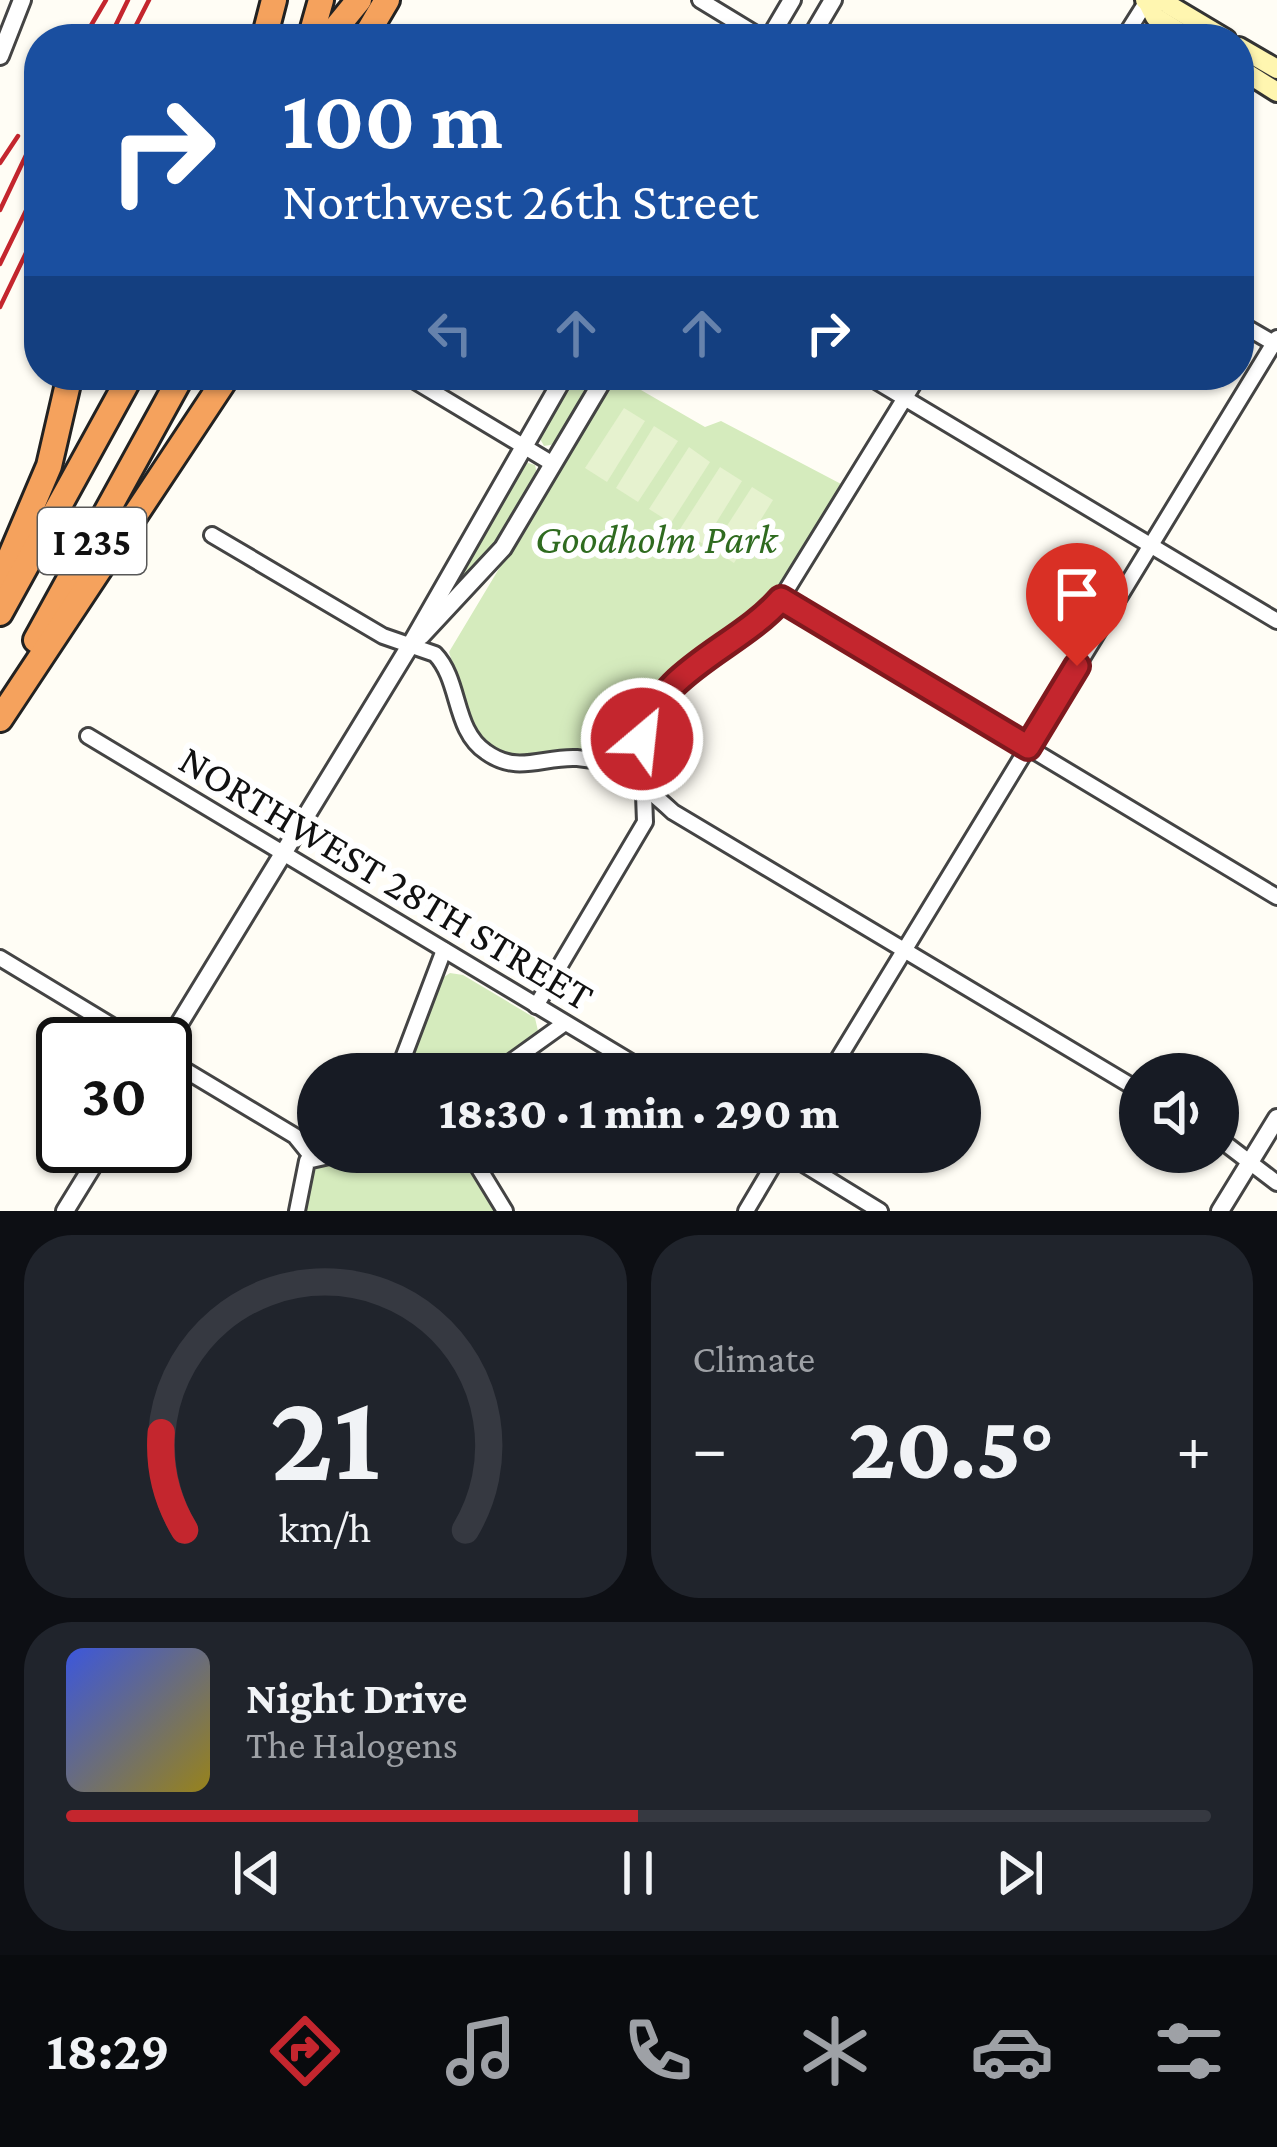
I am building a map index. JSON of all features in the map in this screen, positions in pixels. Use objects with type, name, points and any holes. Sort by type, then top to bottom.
[{"type":"highway","points":[[339,24],[359,0]]},
{"type":"highway","points":[[0,581],[50,466],[67,390]]},
{"type":"highway","name":"I 235","points":[[0,613],[123,390]]},
{"type":"highway","name":"I 235","points":[[0,705],[174,390]]},
{"type":"highway","points":[[0,719],[218,390]]},
{"type":"main road","points":[[1146,0],[1155,16],[1168,24]]},
{"type":"main road","points":[[1146,0],[1164,2],[1201,24]]},
{"type":"street","points":[[0,56],[22,0]]},
{"type":"street","points":[[700,0],[741,24]]},
{"type":"street","points":[[1254,377],[1276,342]]},
{"type":"street","points":[[429,390],[553,464]]},
{"type":"street","points":[[183,1017],[411,644],[557,390]]},
{"type":"street","points":[[411,644],[495,560],[598,390]]},
{"type":"street","points":[[891,390],[1277,622]]},
{"type":"street","points":[[536,1006],[642,832],[642,739],[653,705],[781,599],[909,390]]},
{"type":"street","points":[[842,1053],[1246,390]]},
{"type":"street","points":[[212,535],[383,636],[411,644],[442,663],[470,736],[488,754],[522,765],[592,760],[643,785],[673,812],[1119,1078]]},
{"type":"street","points":[[781,599],[1277,897]]},
{"type":"street","name":"NORTHWEST 28TH STREET","points":[[88,736],[616,1053]]},
{"type":"street","points":[[405,1053],[444,950]]},
{"type":"street","points":[[0,958],[97,1017]]},
{"type":"street","points":[[523,1053],[565,1023]]},
{"type":"street","points":[[192,1074],[297,1138]]},
{"type":"street","points":[[1220,1211],[1277,1118]]},
{"type":"street","points":[[1239,1154],[1277,1183]]},
{"type":"street","points":[[65,1211],[88,1173]]},
{"type":"street","points":[[298,1211],[302,1173]]},
{"type":"street","points":[[482,1173],[505,1211]]},
{"type":"street","points":[[746,1211],[770,1173]]},
{"type":"street","points":[[818,1173],[880,1211]]},
{"type":"green space","points":[[566,390],[588,390],[556,444],[544,446],[538,435]]},
{"type":"green space","name":"Goodholm Park","points":[[606,390],[641,390],[705,427],[721,421],[843,485],[775,596],[657,688],[623,754],[511,758],[484,744],[474,730],[449,652]]},
{"type":"green space","points":[[624,408],[645,421],[607,482],[585,468]]},
{"type":"green space","points":[[654,426],[678,441],[638,502],[616,488]]},
{"type":"green space","points":[[689,447],[710,462],[671,523],[649,509]]},
{"type":"green space","points":[[525,462],[535,465],[537,474],[491,549],[441,605]]},
{"type":"green space","points":[[720,467],[742,481],[703,544],[680,529]]},
{"type":"green space","points":[[752,487],[773,500],[734,563],[712,549]]},
{"type":"green space","points":[[450,973],[463,975],[535,1018],[538,1031],[512,1053],[411,1053],[438,981]]},
{"type":"green space","points":[[309,1173],[475,1173],[498,1211],[303,1211]]},
{"type":"railway","points":[[92,24],[106,0]]},
{"type":"railway","points":[[116,24],[128,0]]},
{"type":"railway","points":[[137,24],[149,0]]},
{"type":"railway","points":[[0,163],[18,136]]},
{"type":"railway","points":[[0,210],[24,160]]},
{"type":"railway","points":[[0,264],[24,215]]},
{"type":"railway","points":[[0,307],[24,257]]},
{"type":"route","points":[[642,739],[653,705],[667,689],[781,599],[1028,747],[1077,666]]}]
